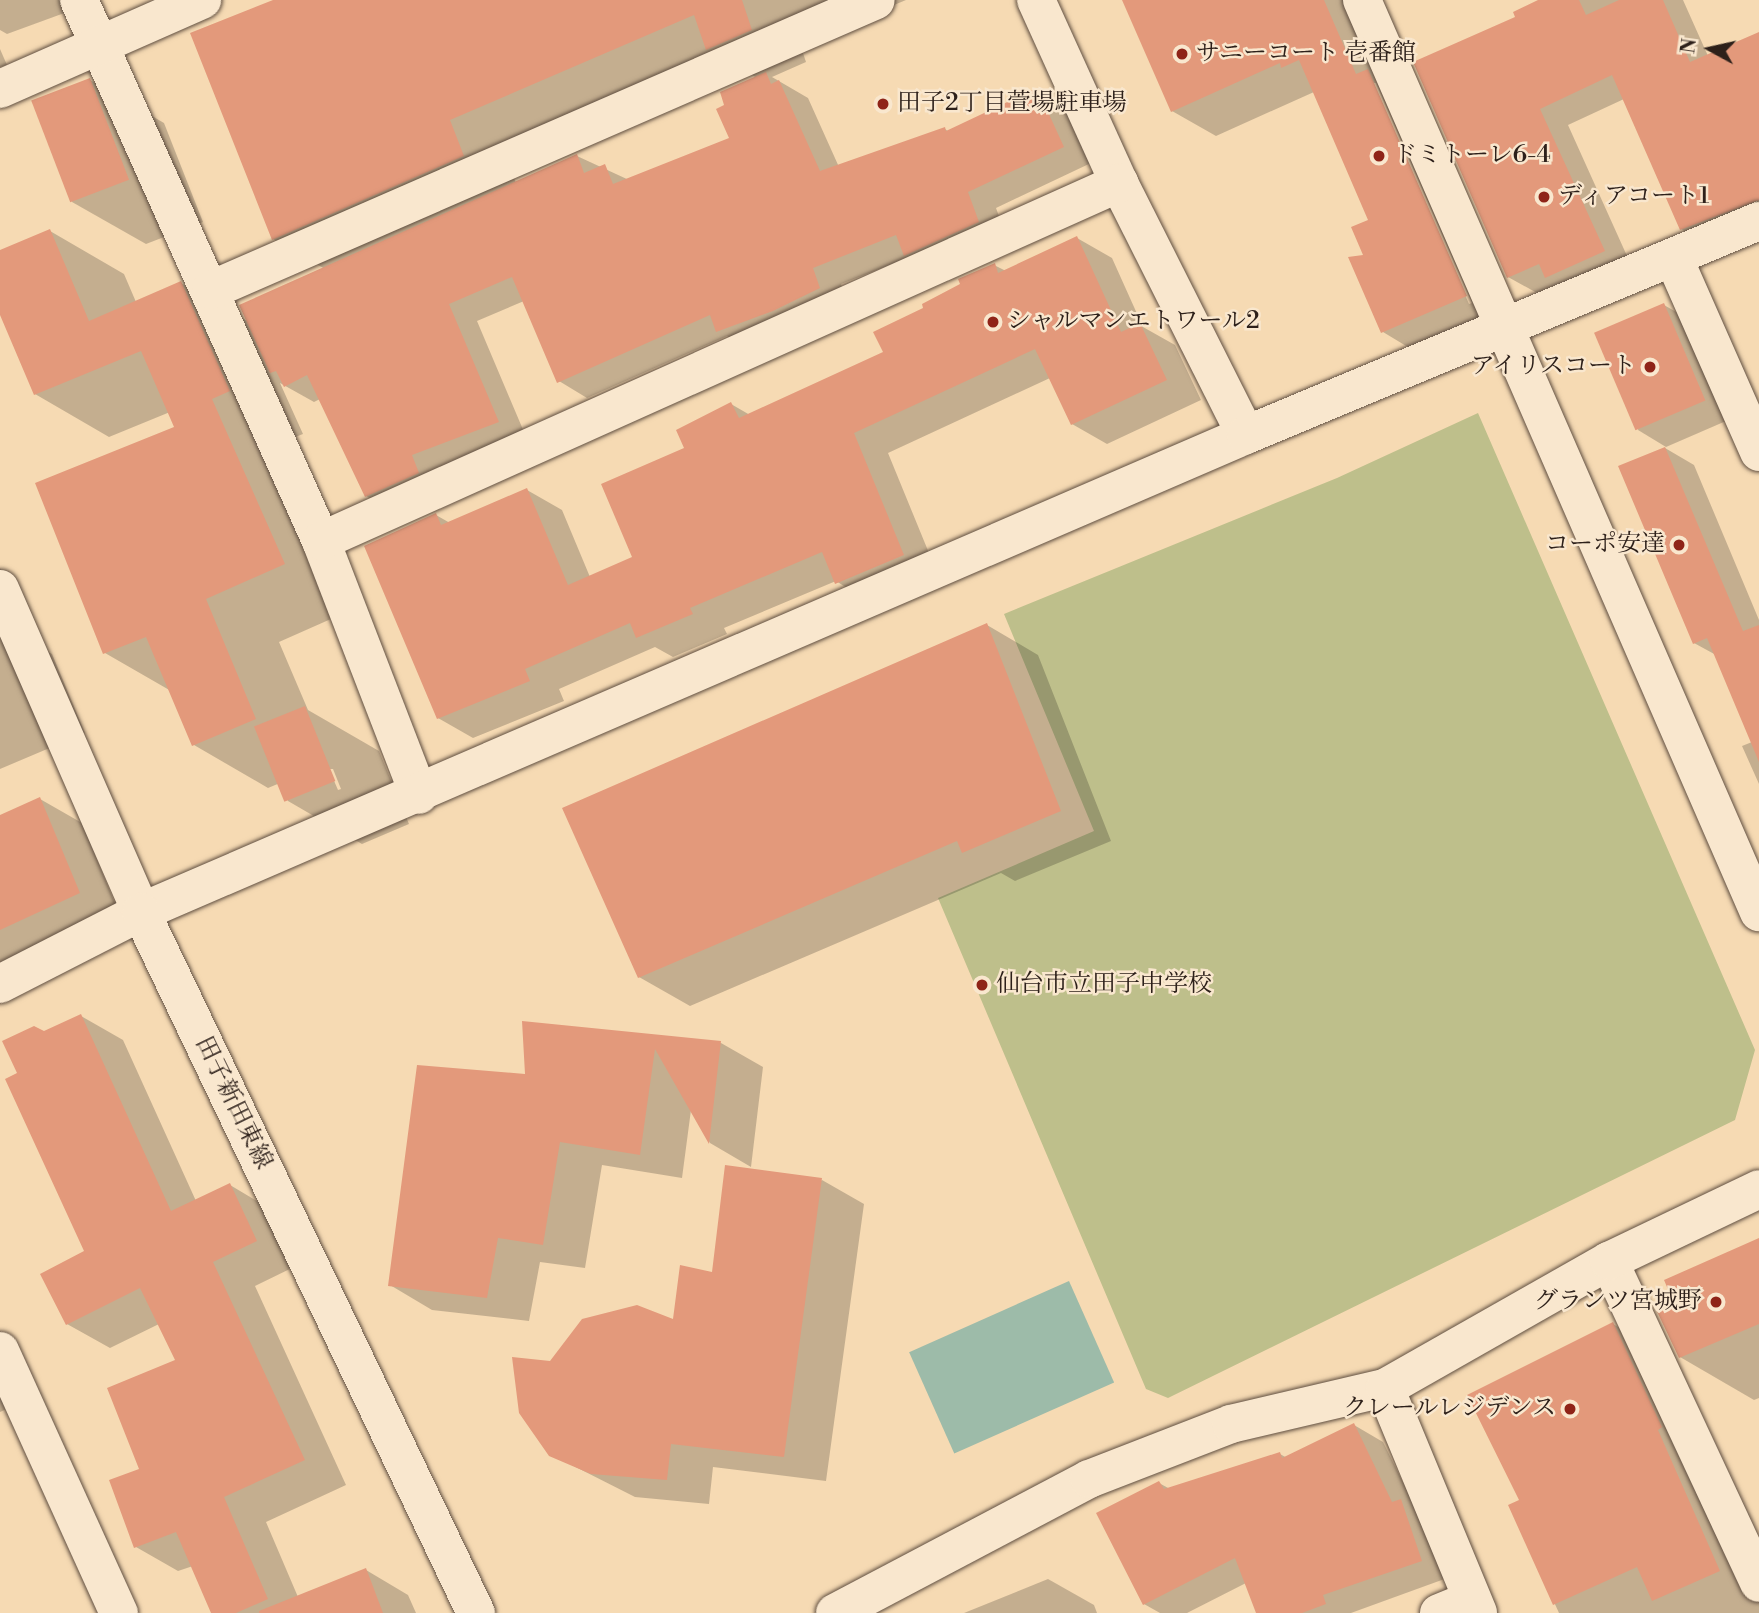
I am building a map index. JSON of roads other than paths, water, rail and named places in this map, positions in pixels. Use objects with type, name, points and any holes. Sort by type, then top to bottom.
[{"type":"street","points":[[79,0],[321,541],[419,795]]},
{"type":"street","points":[[0,89],[202,0]]},
{"type":"street","points":[[211,290],[876,0]]},
{"type":"street","points":[[1036,0],[1119,183],[1246,435]]},
{"type":"street","points":[[1362,0],[1506,325],[1759,912]]},
{"type":"street","points":[[321,541],[1119,183]]},
{"type":"street","points":[[0,984],[141,912],[419,795],[1246,435],[1506,325],[1674,259],[1759,221]]},
{"type":"street","points":[[1674,259],[1759,452]]},
{"type":"street","name":"田子新田東線","points":[[0,589],[141,912],[476,1613]]},
{"type":"street","points":[[835,1613],[1089,1479],[1231,1424],[1385,1388],[1609,1261],[1759,1189]]},
{"type":"street","points":[[1609,1261],[1759,1583]]},
{"type":"street","points":[[0,1351],[119,1613]]},
{"type":"street","points":[[1385,1388],[1463,1608]]},
{"type":"place","name":"サニーコート 壱番館","points":[[1182,54]]},
{"type":"place","name":"田子2丁目萱場駐車場","points":[[883,104]]},
{"type":"place","name":"ドミトーレ6-4","points":[[1379,156]]},
{"type":"place","name":"ディアコート1","points":[[1544,197]]},
{"type":"place","name":"シャルマンエトワール2","points":[[993,322]]},
{"type":"place","name":"アイリスコート","points":[[1650,367]]},
{"type":"place","name":"コーポ安達","points":[[1679,545]]},
{"type":"place","name":"仙台市立田子中学校","points":[[982,985]]},
{"type":"place","name":"グランツ宮城野","points":[[1716,1302]]},
{"type":"place","name":"クレールレジデンス","points":[[1570,1409]]}]
